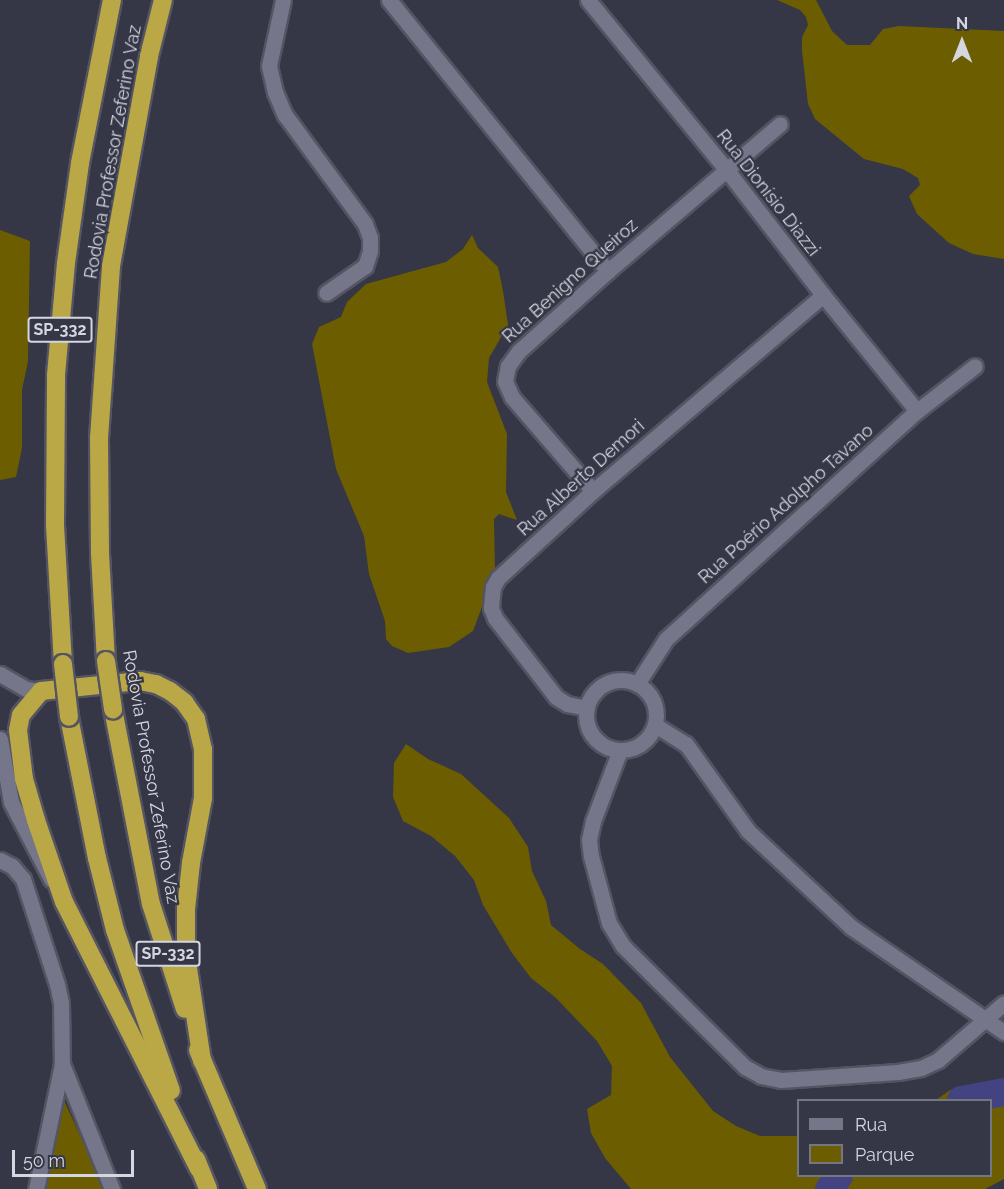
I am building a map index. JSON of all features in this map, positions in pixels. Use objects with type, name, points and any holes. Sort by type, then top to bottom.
[{"type":"highway","name":"Rodovia Professor Zeferino Vaz","points":[[112,0],[80,163],[66,263],[56,375],[55,525],[63,664],[69,717],[97,858],[116,930],[208,1189]]},
{"type":"highway","name":"Rodovia Professor Zeferino Vaz","points":[[164,0],[149,56],[111,266],[99,438],[100,553],[106,661],[113,709],[151,904],[202,1061],[257,1189]]},
{"type":"highway","points":[[199,1169],[64,902],[24,779],[18,730],[21,715],[41,691],[141,681],[156,684],[170,691],[184,702],[196,719],[203,749],[203,798],[190,863],[186,909],[186,955],[202,1061]]},
{"type":"street","points":[[283,0],[269,66],[275,92],[285,115],[365,224],[370,238],[370,251],[364,266],[326,293]]},
{"type":"street","points":[[388,0],[608,271]]},
{"type":"street","name":"Rua Dionísio Diazzi","points":[[588,0],[726,168],[823,295],[916,411]]},
{"type":"street","name":"Rua Benigno Queiroz","points":[[593,491],[512,397],[505,381],[508,366],[519,351],[608,271],[780,124]]},
{"type":"street","name":"Rua Alberto Demori","points":[[587,708],[567,704],[556,697],[495,618],[490,597],[498,578],[593,491],[823,295]]},
{"type":"street","name":"Rua Poério Adolpho Tavano","points":[[637,684],[666,639],[916,411],[975,366]]},
{"type":"street","points":[[0,674],[26,689],[41,691]]},
{"type":"street","points":[[621,680],[637,684],[645,689],[656,706],[655,725],[647,739],[635,748],[620,750],[601,744],[588,728],[587,708],[593,694],[606,684],[621,680]]},
{"type":"street","points":[[655,725],[687,744],[748,831],[851,927],[1004,1032]]},
{"type":"street","points":[[0,740],[11,802],[31,845],[64,902]]},
{"type":"street","points":[[620,750],[593,821],[589,840],[591,856],[609,923],[623,946],[745,1067],[761,1076],[781,1080],[921,1068],[938,1060],[1004,1004]]},
{"type":"street","points":[[0,860],[12,866],[23,879],[61,1003],[62,1064],[36,1189]]},
{"type":"street","points":[[62,1064],[112,1189]]},
{"type":"green space","points":[[777,0],[816,0],[832,31],[847,45],[870,45],[883,29],[899,26],[1004,31],[1004,259],[973,254],[949,243],[917,214],[909,196],[920,185],[918,178],[903,169],[864,159],[815,119],[808,104],[802,51],[802,37],[808,25],[806,17],[800,10]]},
{"type":"green space","points":[[0,230],[30,241],[28,361],[22,390],[22,448],[16,477],[0,480]]},
{"type":"green space","points":[[472,235],[478,248],[498,267],[503,291],[508,325],[489,358],[487,382],[507,434],[506,492],[517,520],[499,514],[494,519],[495,572],[473,631],[449,647],[408,653],[392,646],[386,639],[385,621],[369,574],[364,536],[336,469],[312,344],[319,327],[341,317],[347,302],[366,284],[446,262],[463,249]]},
{"type":"green space","points":[[406,744],[428,759],[461,774],[509,818],[528,847],[532,871],[546,901],[551,925],[580,949],[603,964],[641,1003],[670,1057],[713,1111],[736,1126],[760,1136],[797,1136],[797,1177],[992,1177],[992,1099],[937,1099],[950,1090],[979,1086],[1004,1092],[1004,1179],[985,1189],[631,1189],[605,1158],[591,1133],[587,1109],[611,1095],[612,1066],[597,1041],[555,997],[531,978],[512,953],[483,905],[474,880],[455,856],[431,836],[403,821],[393,797],[394,763]]},
{"type":"green space","points":[[61,1094],[105,1189],[42,1189]]},
{"type":"waterway","points":[[966,1099],[1004,1092]]},
{"type":"waterway","points":[[829,1189],[838,1177]]}]
